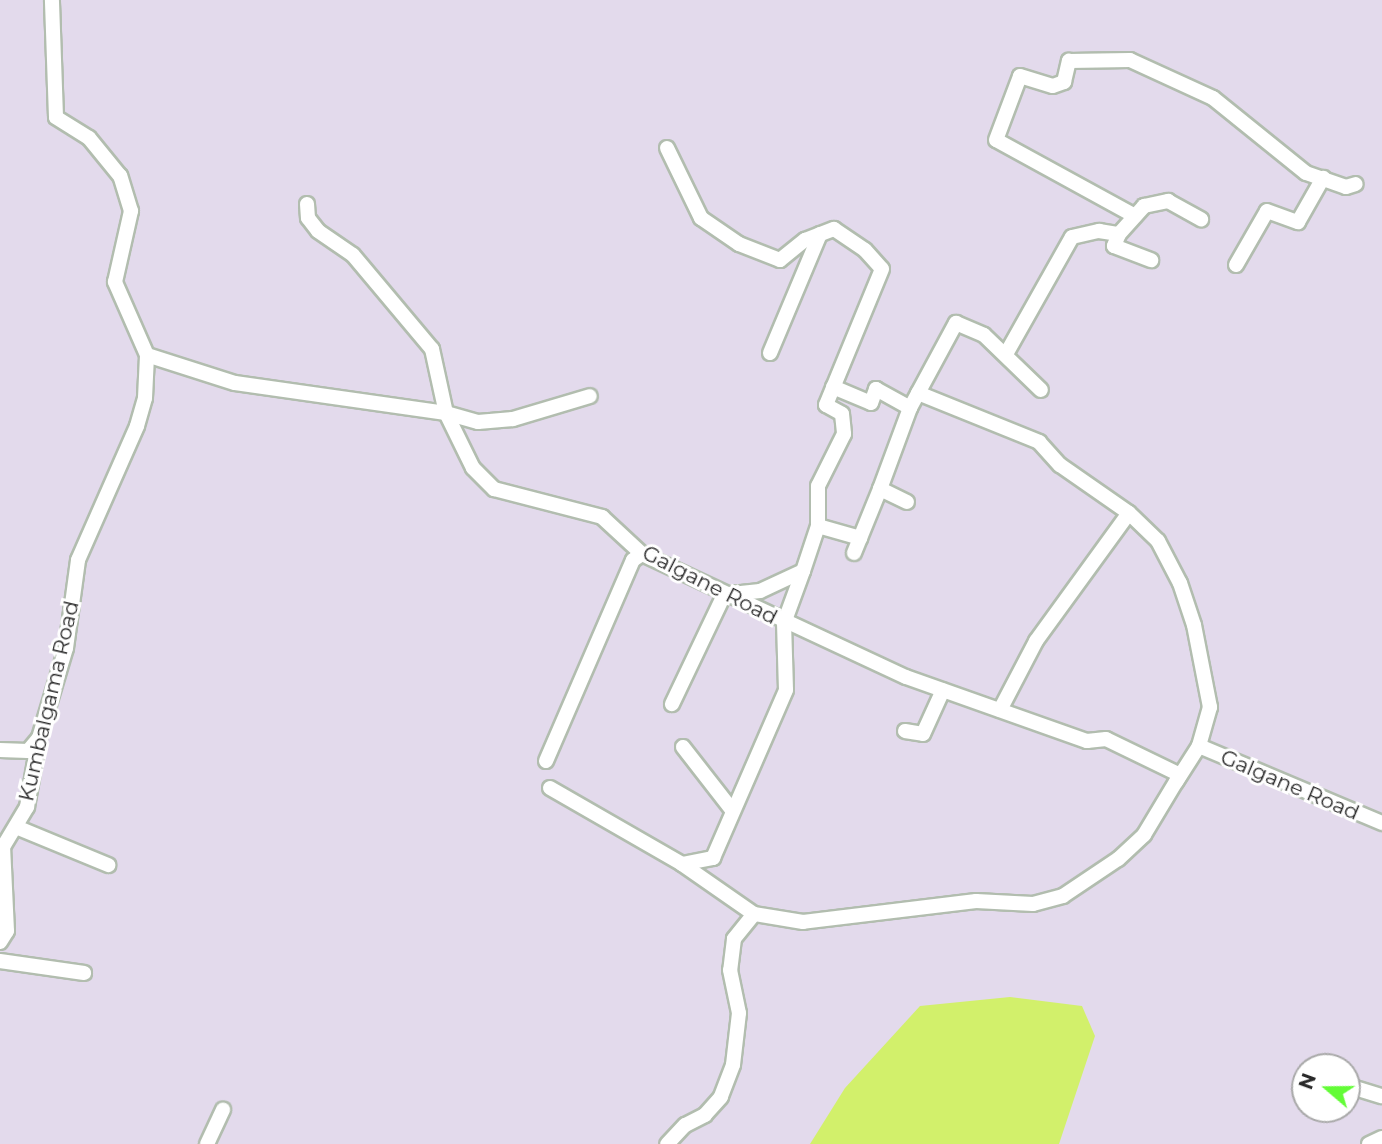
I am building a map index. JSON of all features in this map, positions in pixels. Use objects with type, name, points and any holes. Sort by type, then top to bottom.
[{"type":"street","name":"Kumbalgama Road","points":[[0,942],[7,931],[3,847],[27,807],[39,738],[66,648],[78,560],[137,426],[145,398],[148,355],[115,282],[131,211],[120,176],[89,138],[56,117],[52,0]]},
{"type":"street","points":[[1135,216],[996,140],[1020,76],[1053,86],[1064,82],[1069,61],[1142,64],[1213,98],[1306,173],[1346,187],[1356,184]]},
{"type":"street","points":[[667,148],[701,218],[739,244],[780,260],[820,234],[834,229],[865,250],[882,269],[826,405],[842,414],[844,435],[818,486],[818,526],[785,623],[786,690],[713,858],[682,864]]},
{"type":"street","points":[[1236,265],[1267,211],[1298,222],[1323,178]]},
{"type":"street","points":[[1151,260],[1114,246],[1119,234],[1144,205],[1168,201],[1201,219]]},
{"type":"street","name":"Galgane Road","points":[[307,204],[308,218],[318,231],[353,255],[432,349],[446,413],[473,468],[494,489],[602,517],[642,554],[785,623],[943,690],[1087,741],[1106,738],[1180,775]]},
{"type":"street","points":[[1006,354],[1072,237],[1099,231],[1119,234]]},
{"type":"street","points":[[770,354],[820,234]]},
{"type":"street","points":[[854,553],[910,408],[956,323],[984,335],[1041,390]]},
{"type":"street","points":[[148,355],[235,383],[446,413],[478,422],[513,419],[590,396]]},
{"type":"street","points":[[833,387],[871,402],[876,389],[910,408]]},
{"type":"street","points":[[918,393],[1039,442],[1060,465],[1129,513],[1158,541],[1180,583],[1194,625],[1210,707],[1199,746],[1140,838],[1087,879]]},
{"type":"street","points":[[880,489],[907,502]]},
{"type":"street","points":[[1000,710],[1036,641],[1129,513]]},
{"type":"street","points":[[818,526],[859,538]]},
{"type":"street","points":[[546,761],[634,560],[642,554]]},
{"type":"street","points":[[672,704],[724,595],[760,592],[803,571]]},
{"type":"street","points":[[905,731],[923,734],[943,690]]},
{"type":"street","points":[[0,750],[28,751],[39,738]]},
{"type":"street","name":"Galgane Road","points":[[1199,746],[1382,823]]},
{"type":"street","points":[[683,747],[732,810]]},
{"type":"street","points":[[550,788],[682,864],[754,914],[803,922],[976,901],[1033,904],[1063,896],[1118,859],[1144,835],[1180,775]]},
{"type":"street","points":[[16,827],[108,865]]},
{"type":"street","points":[[667,1144],[685,1125],[705,1115],[722,1097],[733,1065],[739,1013],[730,970],[734,939],[754,914]]},
{"type":"street","points":[[0,961],[85,973]]},
{"type":"street","points":[[1361,1090],[1382,1096]]},
{"type":"street","points":[[207,1144],[223,1110]]},
{"type":"street","points":[[1369,1144],[1382,1138]]},
{"type":"shaded area","points":[[1010,997],[1082,1006],[1095,1036],[1059,1144],[810,1144],[845,1088],[920,1006]]}]
